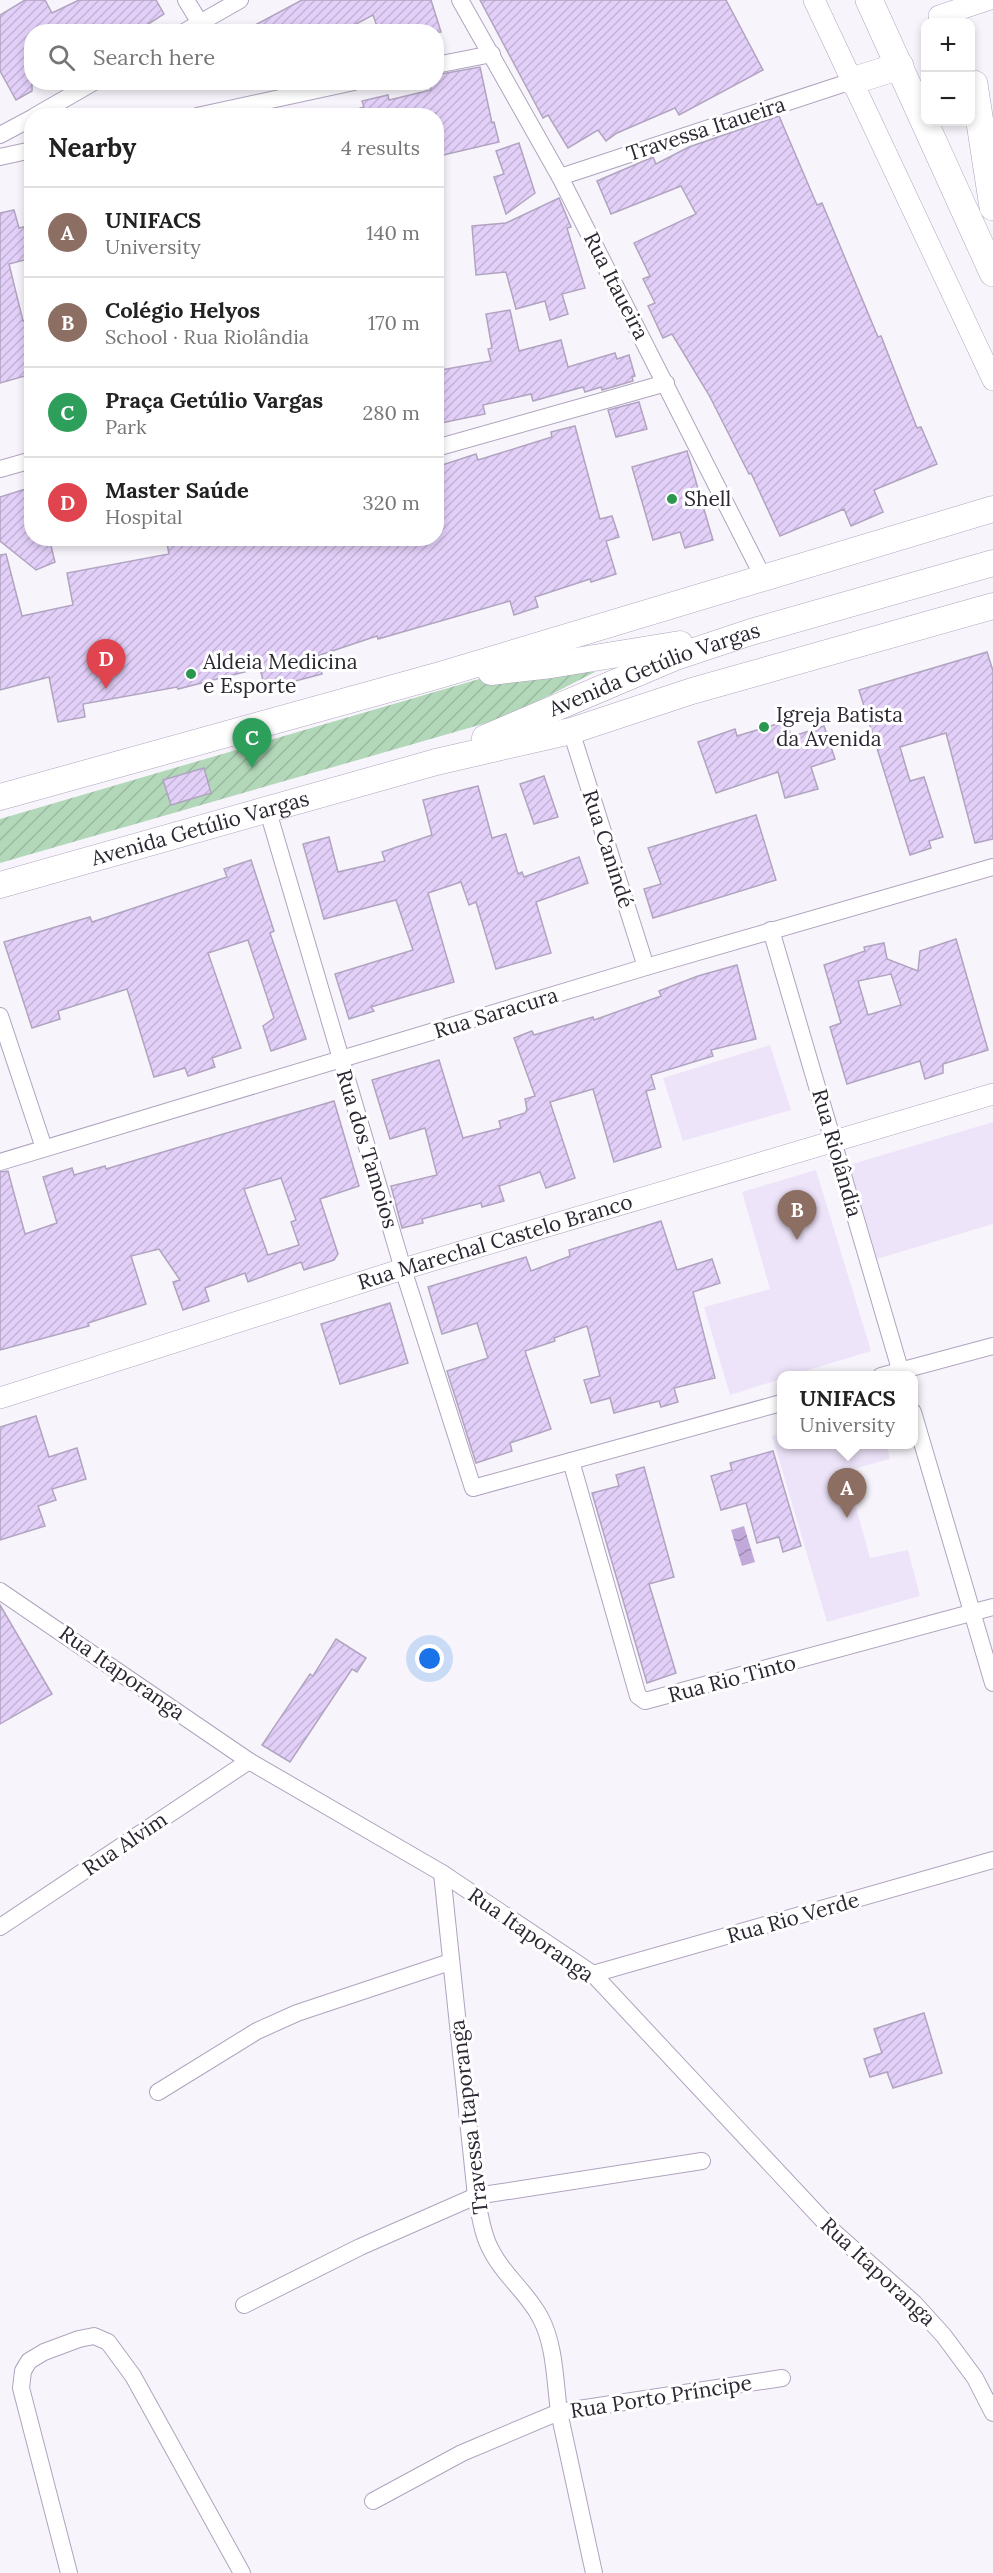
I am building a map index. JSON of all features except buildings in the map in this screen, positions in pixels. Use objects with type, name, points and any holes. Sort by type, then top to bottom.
[{"type":"highway","points":[[869,0],[993,273]]},
{"type":"highway","points":[[852,81],[900,66]]},
{"type":"highway","points":[[975,98],[993,207]]},
{"type":"main road","name":"Avenida Getúlio Vargas","points":[[0,797],[440,675],[993,509]]},
{"type":"main road","points":[[752,632],[993,563]]},
{"type":"main road","name":"Avenida Getúlio Vargas","points":[[0,885],[436,762],[571,731],[692,691],[993,606]]},
{"type":"main road","name":"Avenida Getúlio Vargas","points":[[440,675],[551,665],[752,632]]},
{"type":"main road","name":"Avenida Getúlio Vargas","points":[[436,762],[616,681],[752,632]]},
{"type":"street","points":[[186,0],[200,23],[240,0]]},
{"type":"street","name":"Rua Itaueira","points":[[460,0],[560,177],[763,577]]},
{"type":"street","points":[[814,0],[993,380]]},
{"type":"street","points":[[938,13],[987,0]]},
{"type":"street","points":[[444,63],[492,54]]},
{"type":"street","name":"Travessa Itaueira","points":[[560,177],[852,81]]},
{"type":"street","points":[[975,86],[993,124]]},
{"type":"street","points":[[49,108],[80,90]]},
{"type":"street","points":[[233,108],[317,90]]},
{"type":"street","points":[[0,135],[24,122]]},
{"type":"street","points":[[0,157],[24,152]]},
{"type":"street","points":[[444,446],[666,383]]},
{"type":"street","points":[[0,469],[24,462]]},
{"type":"street","name":"Rua Canindé","points":[[571,731],[646,968]]},
{"type":"street","name":"Rua dos Tamoios","points":[[267,808],[403,1269],[473,1488],[571,1461]]},
{"type":"street","name":"Rua Saracura","points":[[0,1161],[341,1061],[771,930],[993,867]]},
{"type":"street","name":"Rua Riolândia","points":[[771,930],[900,1371]]},
{"type":"street","points":[[0,1016],[44,1148]]},
{"type":"street","name":"Rua Marechal Castelo Branco","points":[[0,1398],[403,1269],[834,1139],[993,1094]]},
{"type":"street","points":[[908,1371],[993,1346]]},
{"type":"street","points":[[571,1461],[777,1404]]},
{"type":"street","points":[[918,1428],[993,1683]]},
{"type":"street","name":"Rua Rio Tinto","points":[[571,1461],[638,1696],[645,1701],[993,1607]]},
{"type":"street","name":"Rua Itaporanga","points":[[0,1591],[249,1761],[442,1873],[592,1974],[834,2232],[914,2303],[944,2336],[975,2378],[993,2413]]},
{"type":"street","name":"Rua Alvim","points":[[0,1927],[249,1761]]},
{"type":"street","name":"Rua Rio Verde","points":[[592,1974],[993,1860]]},
{"type":"street","name":"Travessa Itaporanga","points":[[442,1873],[476,2196],[490,2250],[541,2318],[550,2346],[559,2412]]},
{"type":"street","points":[[158,2092],[257,2031],[297,2013],[450,1962]]},
{"type":"street","points":[[244,2305],[360,2247],[476,2196],[702,2162]]},
{"type":"street","points":[[69,2573],[21,2388],[23,2371],[29,2361],[79,2339],[94,2336],[108,2342],[133,2376],[242,2573]]},
{"type":"street","name":"Rua Porto Príncipe","points":[[594,2573],[559,2412],[782,2378]]},
{"type":"street","points":[[373,2501],[462,2453],[559,2412]]},
{"type":"shaded area","points":[[770,1045],[791,1110],[683,1141],[663,1078]]},
{"type":"shaded area","points":[[993,1122],[993,1224],[877,1259],[849,1165]]},
{"type":"shaded area","points":[[816,1170],[871,1351],[805,1371],[777,1371],[777,1380],[730,1395],[704,1307],[770,1289],[742,1192]]},
{"type":"shaded area","points":[[777,1434],[777,1449],[887,1449],[890,1459],[846,1471],[870,1558],[908,1550],[920,1596],[827,1622],[772,1436]]},
{"type":"green space","points":[[513,669],[595,672],[507,717],[0,863],[0,819]]},
{"type":"water","points":[[744,1526],[755,1562],[742,1566],[731,1530]]},
{"type":"place","name":"Shell","points":[[672,499]]},
{"type":"place","name":"Aldeia Medicina e Esporte","points":[[191,674]]},
{"type":"place","name":"Master Saúde","points":[[106,689]]},
{"type":"place","name":"Igreja Batista da Avenida","points":[[764,727]]},
{"type":"place","name":"Praça Getúlio Vargas","points":[[252,768]]},
{"type":"place","name":"Colégio Helyos","points":[[797,1240]]},
{"type":"place","name":"UNIFACS","points":[[847,1518]]}]
